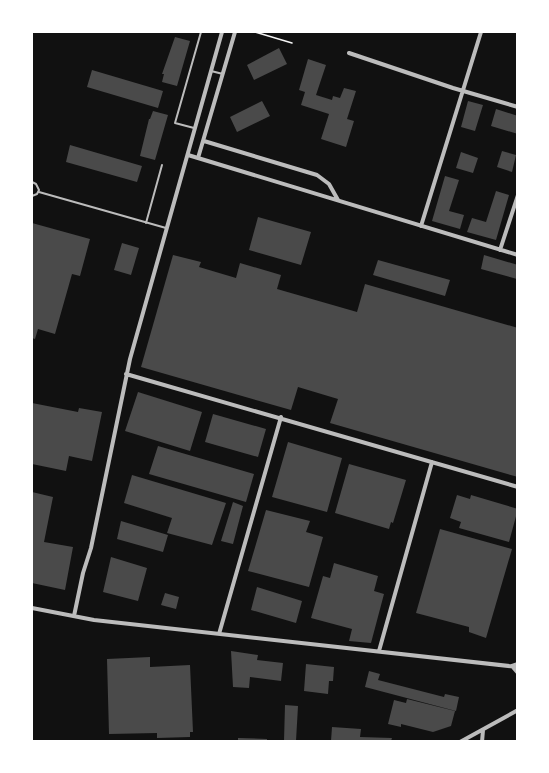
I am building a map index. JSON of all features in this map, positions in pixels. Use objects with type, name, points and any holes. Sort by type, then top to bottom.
[{"type":"street","points":[[74,616],[91,548],[126,374],[222,32]]},
{"type":"street","points":[[198,158],[235,32]]},
{"type":"street","points":[[421,226],[481,32]]},
{"type":"street","points":[[349,53],[518,107]]},
{"type":"street","points":[[204,141],[316,175],[329,184],[338,200]]},
{"type":"street","points":[[188,155],[518,255]]},
{"type":"street","points":[[500,250],[518,195]]},
{"type":"street","points":[[126,374],[518,487]]},
{"type":"street","points":[[219,634],[281,417]]},
{"type":"street","points":[[379,651],[432,462]]},
{"type":"street","points":[[32,608],[74,616],[219,634],[516,666],[518,673]]},
{"type":"street","points":[[460,741],[518,710]]},
{"type":"street","points":[[482,741],[483,729]]},
{"type":"lane","points":[[194,129],[175,123],[201,32]]},
{"type":"lane","points":[[211,70],[223,74]]},
{"type":"lane","points":[[146,223],[162,165]]},
{"type":"lane","points":[[32,182],[38,185],[39,192]]},
{"type":"lane","points":[[32,196],[39,192],[167,229]]},
{"type":"path","points":[[255,32],[292,43]]},
{"type":"building","points":[[175,37],[190,41],[177,86],[162,82],[164,74],[162,74]]},
{"type":"building","points":[[279,48],[287,64],[254,80],[247,65]]},
{"type":"building","points":[[308,59],[326,65],[316,95],[332,100],[333,96],[340,98],[344,88],[356,91],[347,119],[354,121],[346,147],[321,139],[329,114],[301,105],[305,92],[299,90]]},
{"type":"building","points":[[92,70],[163,91],[158,108],[87,87]]},
{"type":"building","points":[[262,101],[270,116],[237,132],[230,117]]},
{"type":"building","points":[[468,101],[483,105],[475,131],[461,127]]},
{"type":"building","points":[[496,109],[518,116],[518,134],[491,126]]},
{"type":"building","points":[[153,111],[168,115],[155,160],[140,156]]},
{"type":"building","points":[[70,145],[142,166],[137,182],[66,162]]},
{"type":"building","points":[[502,151],[516,155],[512,172],[497,167]]},
{"type":"building","points":[[461,152],[478,158],[473,173],[456,168]]},
{"type":"building","points":[[445,176],[459,180],[449,211],[464,215],[460,229],[432,221]]},
{"type":"building","points":[[496,191],[509,195],[496,240],[467,232],[472,218],[486,222]]},
{"type":"building","points":[[258,217],[311,232],[301,265],[249,250]]},
{"type":"building","points":[[32,223],[90,239],[80,276],[72,274],[55,334],[38,329],[35,339],[32,338]]},
{"type":"building","points":[[122,243],[139,248],[131,275],[114,270]]},
{"type":"building","points":[[173,255],[201,262],[199,267],[236,278],[240,263],[281,275],[277,289],[357,312],[365,284],[518,328],[518,477],[330,423],[338,399],[298,387],[291,410],[141,367]]},
{"type":"building","points":[[484,255],[518,265],[517,279],[481,269]]},
{"type":"building","points":[[378,260],[450,280],[445,296],[373,275]]},
{"type":"building","points":[[138,392],[202,412],[190,451],[125,431]]},
{"type":"building","points":[[32,403],[78,412],[79,408],[102,412],[92,461],[69,456],[66,471],[32,464]]},
{"type":"building","points":[[213,414],[266,429],[258,457],[205,442]]},
{"type":"building","points":[[288,442],[342,458],[327,512],[272,497]]},
{"type":"building","points":[[158,446],[254,474],[246,502],[149,474]]},
{"type":"building","points":[[349,464],[406,480],[393,523],[391,522],[389,529],[335,513]]},
{"type":"building","points":[[132,475],[226,503],[212,545],[167,533],[172,518],[124,503]]},
{"type":"building","points":[[32,492],[53,497],[44,542],[73,547],[65,590],[32,583]]},
{"type":"building","points":[[457,495],[470,499],[471,495],[518,509],[509,542],[459,528],[461,522],[450,518]]},
{"type":"building","points":[[233,502],[243,506],[233,544],[221,541]]},
{"type":"building","points":[[266,510],[310,521],[306,532],[323,537],[309,587],[248,571]]},
{"type":"building","points":[[121,521],[168,535],[163,552],[117,539]]},
{"type":"building","points":[[440,529],[512,549],[486,638],[469,632],[469,627],[416,613]]},
{"type":"building","points":[[111,557],[147,568],[138,601],[103,592]]},
{"type":"building","points":[[334,563],[378,576],[374,591],[384,594],[371,643],[349,641],[352,629],[311,618],[323,576],[330,578]]},
{"type":"building","points":[[257,587],[302,601],[296,623],[251,610]]},
{"type":"building","points":[[165,593],[179,597],[176,609],[161,605]]},
{"type":"building","points":[[231,651],[258,655],[257,660],[283,663],[281,681],[250,677],[249,688],[233,687]]},
{"type":"building","points":[[150,657],[150,667],[190,665],[193,732],[190,732],[190,737],[157,738],[157,733],[109,734],[107,659]]},
{"type":"building","points":[[306,664],[334,667],[333,681],[329,681],[328,694],[304,691]]},
{"type":"building","points":[[369,671],[380,674],[378,680],[444,697],[445,694],[459,697],[456,711],[365,687]]},
{"type":"building","points":[[407,699],[455,711],[451,726],[433,732],[401,724],[401,727],[388,724],[394,700],[406,703]]},
{"type":"building","points":[[285,705],[298,706],[296,741],[284,741]]},
{"type":"building","points":[[332,727],[361,729],[360,737],[392,738],[391,741],[331,741]]},
{"type":"building","points":[[238,738],[267,739],[267,741],[238,741]]}]
